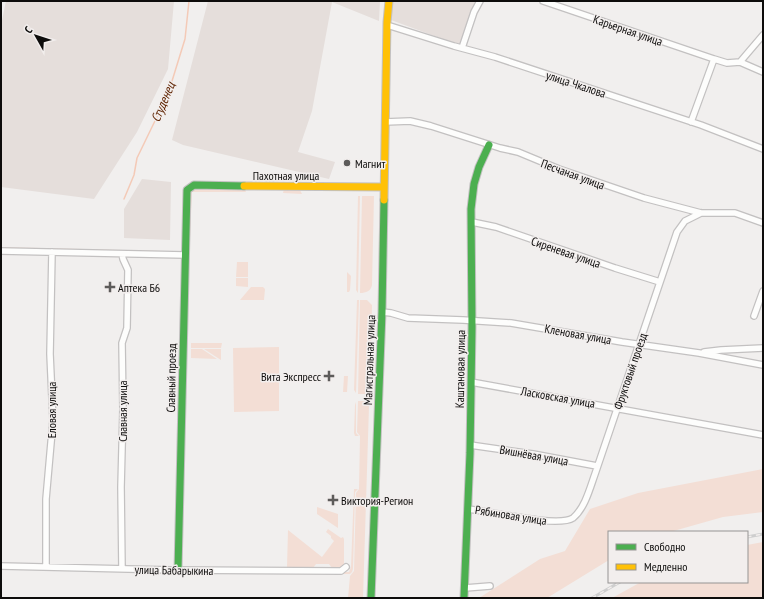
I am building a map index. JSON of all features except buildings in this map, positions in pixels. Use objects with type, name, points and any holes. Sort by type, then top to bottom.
[{"type":"street","name":"Магистральная улица","points":[[371,598],[382,312],[387,25],[389,1]]},
{"type":"street","points":[[462,48],[474,12],[480,1]]},
{"type":"street","name":"Карьерная улица","points":[[543,1],[714,59],[727,63],[740,62],[763,72]]},
{"type":"street","name":"улица Чкалова","points":[[387,25],[495,57],[691,122],[763,149]]},
{"type":"street","points":[[740,62],[763,35]]},
{"type":"street","points":[[691,122],[714,59]]},
{"type":"street","name":"Песчаная улица","points":[[385,122],[410,121],[431,126],[489,145],[518,152],[604,185],[701,213],[734,213],[763,222]]},
{"type":"street","name":"Каштановая улица","points":[[464,597],[466,588],[470,445],[472,197],[474,184],[489,145]]},
{"type":"street","name":"Пахотная улица","points":[[188,188],[194,185],[384,187]]},
{"type":"street","name":"Славный проезд","points":[[178,570],[186,192],[188,188]]},
{"type":"street","name":"Фруктовый проезд","points":[[553,521],[570,519],[579,511],[588,494],[678,229],[686,220],[701,213]]},
{"type":"street","name":"Сиреневая улица","points":[[472,222],[496,227],[608,266],[660,282]]},
{"type":"street","points":[[1,251],[185,255]]},
{"type":"street","name":"Еловая улица","points":[[46,567],[46,499],[53,420],[50,354],[52,252]]},
{"type":"street","name":"Славная улица","points":[[122,254],[122,259],[128,270],[127,328],[122,343],[122,569]]},
{"type":"street","points":[[754,316],[763,291]]},
{"type":"street","name":"Кленовая улица","points":[[382,312],[408,318],[511,323],[699,353],[763,366]]},
{"type":"street","points":[[699,353],[721,350],[763,348]]},
{"type":"street","name":"Ласковская улица","points":[[470,382],[763,435]]},
{"type":"street","name":"Вишнёвая улица","points":[[470,445],[533,454],[597,466]]},
{"type":"street","name":"Рябиновая улица","points":[[468,508],[553,521]]},
{"type":"street","name":"улица Бабарыкина","points":[[1,566],[178,570],[341,571],[346,567]]},
{"type":"street","points":[[466,588],[490,586]]},
{"type":"shaded area","points":[[6,1],[174,1],[168,69],[137,132],[94,199],[1,187],[1,25]]},
{"type":"shaded area","points":[[208,1],[380,1],[379,21],[332,2],[312,111],[298,152],[335,162],[329,179],[183,145],[172,140]]},
{"type":"shaded area","points":[[393,1],[476,1],[459,45],[391,20]]},
{"type":"shaded area","points":[[142,179],[171,182],[170,240],[124,238],[124,209]]},
{"type":"shaded area","points":[[192,188],[244,188],[246,192],[192,192],[190,238],[189,192]]},
{"type":"shaded area","points":[[284,189],[300,190],[302,194],[283,193]]},
{"type":"shaded area","points":[[358,196],[360,196],[358,293],[356,290]]},
{"type":"shaded area","points":[[362,196],[374,196],[372,285],[371,289],[368,291],[360,293]]},
{"type":"shaded area","points":[[1,247],[162,251],[160,252]]},
{"type":"shaded area","points":[[237,262],[248,262],[248,277],[236,277]]},
{"type":"shaded area","points":[[347,272],[351,276],[349,292],[347,292]]},
{"type":"shaded area","points":[[236,278],[248,278],[248,287],[236,286]]},
{"type":"shaded area","points":[[251,287],[263,287],[265,289],[264,300],[240,300]]},
{"type":"shaded area","points":[[357,300],[359,300],[356,393],[354,390]]},
{"type":"shaded area","points":[[360,300],[367,300],[372,305],[370,390],[367,394],[358,394]]},
{"type":"shaded area","points":[[191,343],[222,343],[221,348],[191,348]]},
{"type":"shaded area","points":[[279,347],[279,411],[234,412],[233,348]]},
{"type":"shaded area","points":[[191,349],[202,349],[217,359],[191,358]]},
{"type":"shaded area","points":[[204,349],[221,349],[221,360]]},
{"type":"shaded area","points":[[344,376],[348,376],[347,392],[343,392]]},
{"type":"shaded area","points":[[358,401],[366,401],[369,406],[363,598],[348,598],[350,576],[354,571],[356,493],[359,489],[360,436],[357,432]]},
{"type":"shaded area","points":[[356,402],[356,433],[359,436],[355,436],[354,433]]},
{"type":"shaded area","points":[[763,469],[763,512],[723,517],[674,531],[608,531],[608,561],[547,598],[479,598],[540,559],[565,551],[590,509],[638,493]]},
{"type":"shaded area","points":[[354,489],[358,489],[355,492],[353,569],[350,574],[130,573],[349,572],[351,567]]},
{"type":"shaded area","points":[[317,507],[338,514],[338,528],[317,514]]},
{"type":"shaded area","points":[[328,529],[344,539],[344,564],[342,568],[332,568],[329,564],[316,564],[313,568],[287,567],[288,530],[322,557],[334,541],[326,532]]},
{"type":"shaded area","points":[[763,542],[763,598],[612,598],[639,583],[748,583],[748,545]]},
{"type":"waterway","name":"Студенец","points":[[124,199],[134,175],[137,158],[168,94],[185,39],[189,1]]},
{"type":"railway","points":[[748,537],[763,534]]},
{"type":"railway","points":[[592,598],[618,583]]},
{"type":"traffic: fast","points":[[464,597],[470,453],[472,327],[471,209],[474,184],[479,167],[489,145]]},
{"type":"traffic: fast","points":[[178,570],[187,190],[194,185],[244,186]]},
{"type":"traffic: fast","points":[[371,598],[382,312],[384,200]]},
{"type":"traffic: slow","points":[[384,200],[387,22],[389,1]]},
{"type":"traffic: slow","points":[[244,186],[384,187]]},
{"type":"place","name":"Магнит","points":[[347,163]]},
{"type":"place","name":"Аптека Б6","points":[[110,287]]},
{"type":"place","name":"Вита Экспресс","points":[[329,376]]},
{"type":"place","name":"Виктория-Регион","points":[[333,500]]}]
